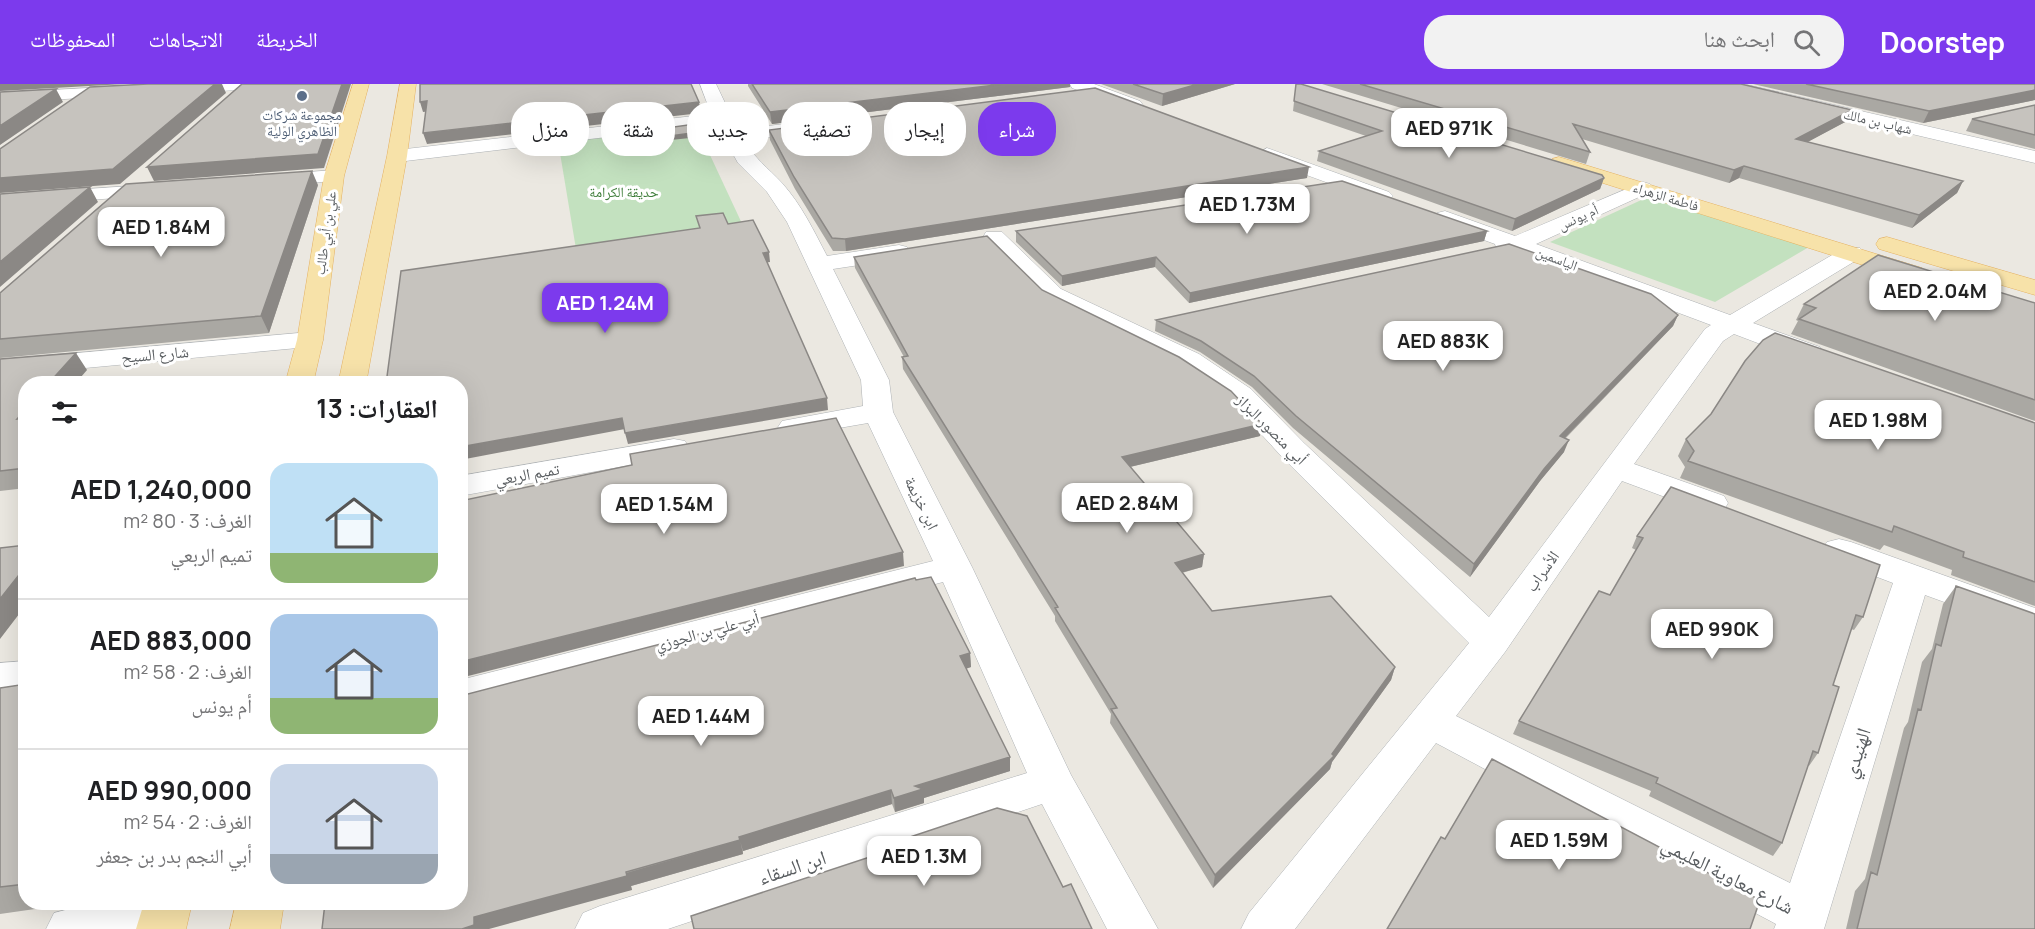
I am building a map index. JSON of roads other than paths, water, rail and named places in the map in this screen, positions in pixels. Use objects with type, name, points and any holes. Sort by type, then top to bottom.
[{"type":"main road","name":"علي بن أبي طالب","points":[[301,376],[310,340],[334,176],[361,84]]},
{"type":"main road","points":[[354,376],[397,156],[408,84]]},
{"type":"main road","name":"فاطمة الزهراء","points":[[1949,284],[1643,188],[1549,152],[2035,288]]},
{"type":"main road","points":[[255,929],[259,910]]},
{"type":"street","points":[[159,90],[259,84]]},
{"type":"street","name":"ابن خزيمة","points":[[708,84],[716,102]]},
{"type":"street","name":"شهاب بن مالك","points":[[1721,84],[2035,157]]},
{"type":"street","points":[[222,108],[248,85]]},
{"type":"street","points":[[1079,90],[1152,111]]},
{"type":"street","points":[[0,98],[137,91]]},
{"type":"street","points":[[65,112],[93,93]]},
{"type":"street","points":[[1925,133],[1969,123]]},
{"type":"street","points":[[397,156],[687,131]]},
{"type":"street","points":[[1251,148],[1406,204]]},
{"type":"street","name":"ابن خزيمة","points":[[743,156],[774,188],[786,205],[819,264],[874,380],[878,412],[954,567],[1053,783],[1133,929]]},
{"type":"street","points":[[99,216],[152,170]]},
{"type":"street","points":[[253,183],[334,176]]},
{"type":"street","points":[[1294,189],[1340,181]]},
{"type":"street","points":[[0,201],[183,188]]},
{"type":"street","name":"أم يونس","points":[[1472,253],[1518,243],[1643,188]]},
{"type":"street","name":"الياسمين","points":[[1429,212],[1833,361]]},
{"type":"street","name":"أبي منصور البزاز","points":[[994,237],[1052,294],[1125,327],[1189,360],[1241,396],[1293,450],[1491,642]]},
{"type":"street","points":[[819,264],[924,248]]},
{"type":"street","name":"الأسراب","points":[[1266,929],[1491,642],[1615,468],[1714,335],[1852,254]]},
{"type":"street","points":[[1125,327],[1160,320]]},
{"type":"street","name":"شارع السيح","points":[[0,368],[310,340]]},
{"type":"street","points":[[762,433],[878,412]]},
{"type":"street","name":"تميم الربعي","points":[[468,485],[704,443]]},
{"type":"street","points":[[1615,468],[1736,512]]},
{"type":"street","points":[[1814,541],[2035,622]]},
{"type":"street","name":"أبي علي بن الجوزي","points":[[468,694],[954,567]]},
{"type":"street","name":"الهنيدي","points":[[1801,922],[1913,577]]},
{"type":"street","points":[[0,678],[18,676]]},
{"type":"street","name":"شارع معاوية العليمي","points":[[1428,720],[1801,922]]},
{"type":"street","name":"ابن السقاء","points":[[600,929],[1053,783]]},
{"type":"street","points":[[71,929],[165,915]]},
{"type":"place","name":"مجموعة شركات الظاهري الولية","points":[[302,96]]},
{"type":"park label","name":"حديقة الكرامة","points":[[624,191]]}]
